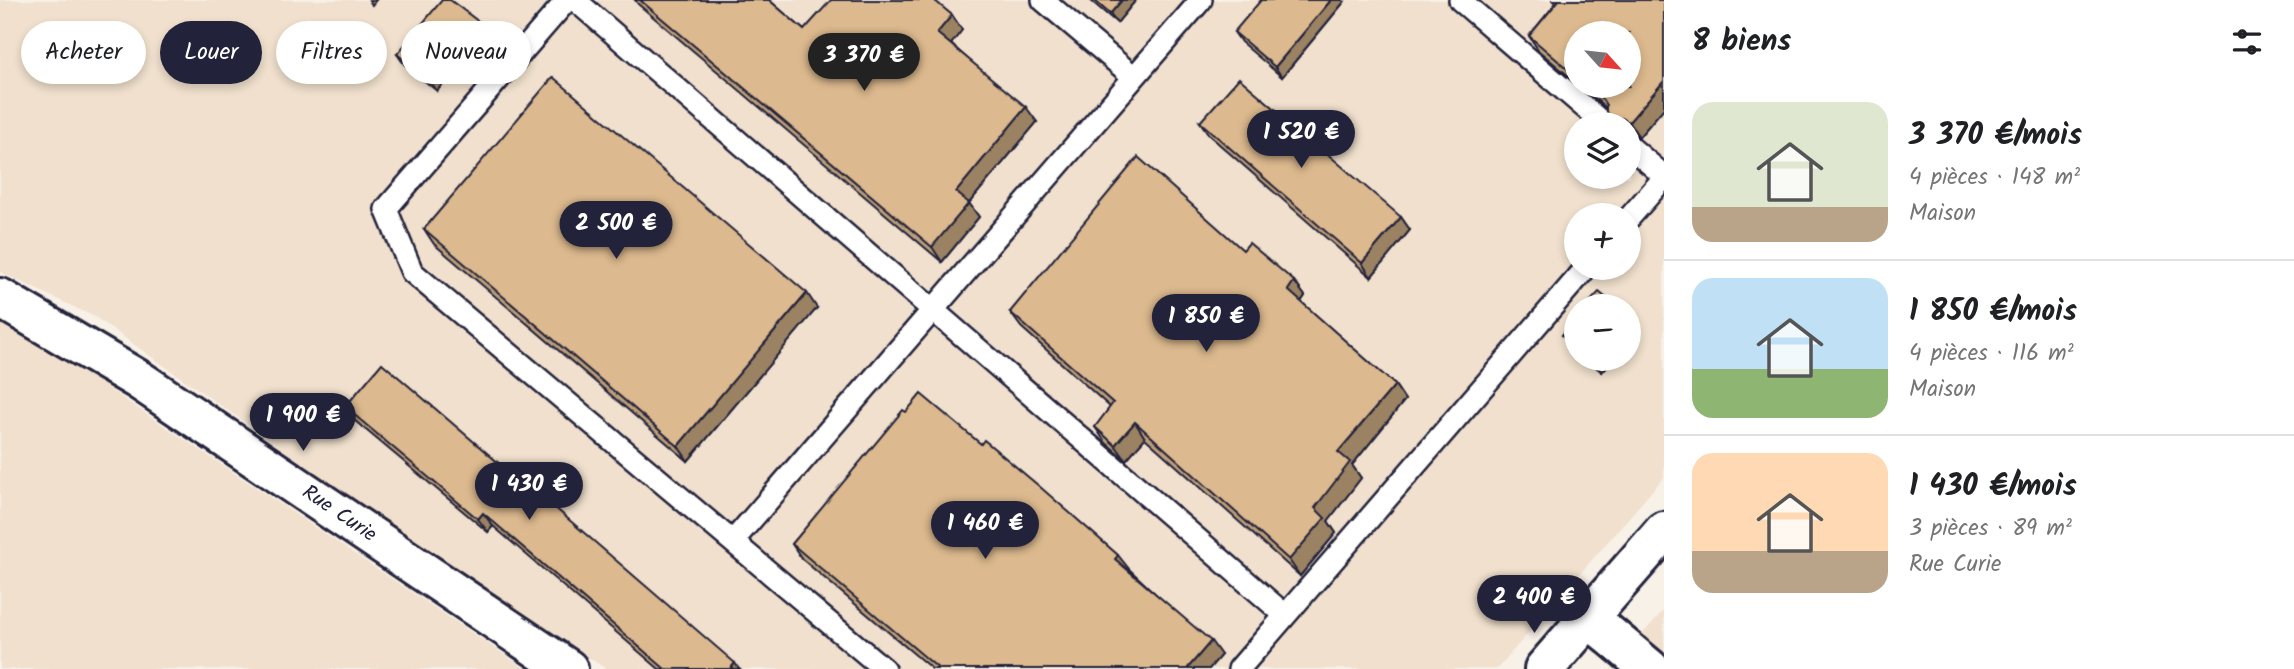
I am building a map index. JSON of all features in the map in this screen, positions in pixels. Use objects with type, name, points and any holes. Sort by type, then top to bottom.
[{"type":"street","name":"Rue Curie","points":[[0,298],[139,380],[568,669]]},
{"type":"street","points":[[1544,669],[1664,531]]},
{"type":"street","points":[[1589,618],[1650,669]]},
{"type":"lane","points":[[568,0],[386,209],[412,272],[884,669]]},
{"type":"lane","points":[[575,0],[1285,615]]},
{"type":"lane","points":[[1043,0],[1134,77]]},
{"type":"lane","points":[[733,541],[1201,0]]},
{"type":"lane","points":[[1460,0],[1590,112]]},
{"type":"lane","points":[[1641,157],[1664,177],[1641,204]]},
{"type":"lane","points":[[1239,669],[1576,280]]},
{"type":"shaded area","points":[[0,0],[1664,0],[1664,477],[1497,669],[606,669],[332,484],[95,317],[0,272]]},
{"type":"shaded area","points":[[0,321],[30,336],[526,669],[0,669]]},
{"type":"shaded area","points":[[1664,610],[1664,669],[1611,669]]},
{"type":"building","points":[[442,0],[450,0],[478,21],[424,21]]},
{"type":"building","points":[[640,0],[769,0],[804,30],[831,0],[934,0],[952,15],[937,33],[1026,107],[956,192],[969,203],[932,247]]},
{"type":"building","points":[[1094,0],[1122,0],[1110,14]]},
{"type":"building","points":[[1261,0],[1331,0],[1275,67],[1234,32]]},
{"type":"building","points":[[1559,0],[1664,0],[1664,81],[1638,112],[1606,112],[1606,105],[1601,98],[1642,98],[1642,21],[1564,21],[1564,66],[1529,36]]},
{"type":"building","points":[[553,77],[807,293],[678,446],[424,229]]},
{"type":"building","points":[[1239,78],[1401,217],[1362,263],[1200,122]]},
{"type":"building","points":[[1138,157],[1243,250],[1249,243],[1294,281],[1288,290],[1395,385],[1338,452],[1350,462],[1315,508],[1325,518],[1289,560],[1135,422],[1115,445],[1095,427],[1113,403],[1010,312]]},
{"type":"building","points":[[382,363],[735,663],[730,669],[665,669],[483,513],[478,519],[345,407]]},
{"type":"building","points":[[921,394],[981,444],[984,440],[1039,486],[1118,555],[1115,559],[1211,641],[1187,669],[939,669],[792,544],[903,410],[906,412]]}]
